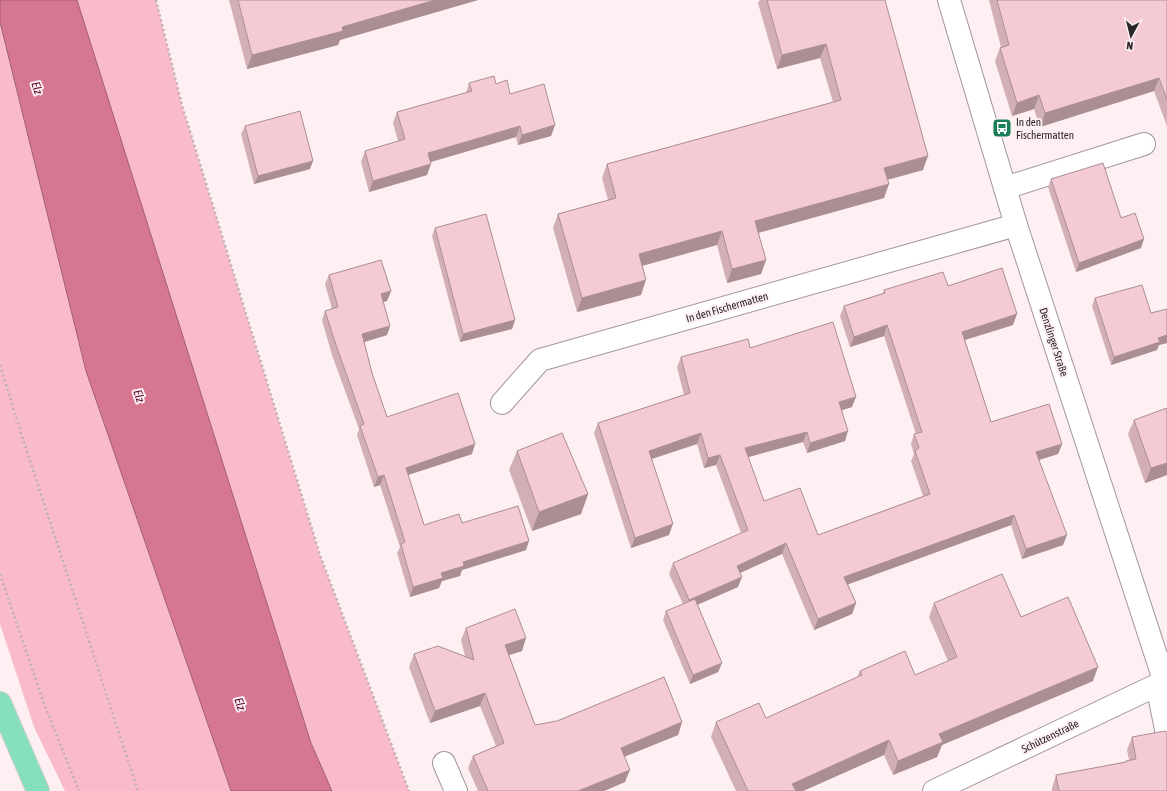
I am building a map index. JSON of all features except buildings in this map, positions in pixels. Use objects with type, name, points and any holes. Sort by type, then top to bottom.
[{"type":"main road","points":[[0,703],[38,791]]},
{"type":"street","name":"Denzlinger Straße","points":[[949,0],[1016,225],[1163,683],[1167,734]]},
{"type":"street","points":[[1005,188],[1144,144]]},
{"type":"street","name":"In den Fischermatten","points":[[502,403],[540,360],[1016,225]]},
{"type":"street","name":"Schützenstraße","points":[[934,791],[1163,683]]},
{"type":"street","points":[[444,764],[456,791]]},
{"type":"path","points":[[156,0],[182,105],[320,555],[409,791]]},
{"type":"path","points":[[0,365],[138,791]]},
{"type":"path","points":[[0,574],[43,701],[79,791]]},
{"type":"shaded area","points":[[77,0],[156,0],[182,105],[320,555],[409,791],[332,791],[311,743]]},
{"type":"shaded area","points":[[0,22],[86,371],[231,791],[65,791],[34,727],[0,624]]},
{"type":"water","name":"Elz","points":[[0,0],[77,0],[311,743],[332,791],[231,791],[86,371],[0,22]]},
{"type":"place","name":"In den Fischermatten","points":[[1002,128]]}]
